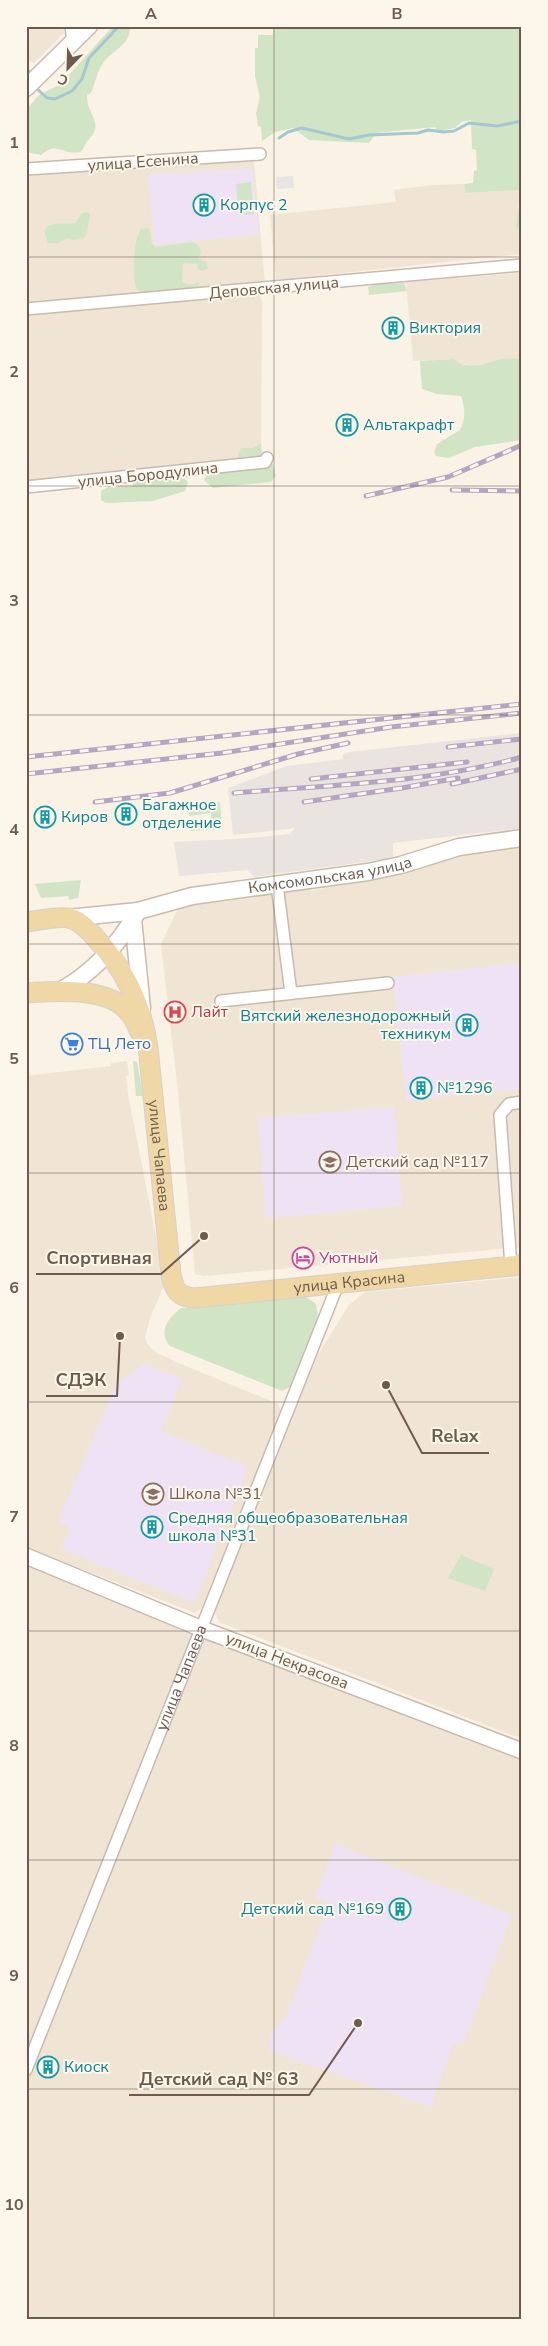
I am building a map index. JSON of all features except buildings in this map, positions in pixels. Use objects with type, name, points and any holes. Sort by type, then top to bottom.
[{"type":"main road","points":[[32,82],[72,34],[89,26]]},
{"type":"main road","name":"Комсомольская улица","points":[[26,922],[136,915],[192,896],[368,872],[401,865],[459,847],[522,838]]},
{"type":"main road","points":[[60,991],[83,978],[108,952],[136,915]]},
{"type":"main road","name":"улица Чапаева","points":[[136,915],[142,1016],[148,1046],[171,1274],[177,1294]]},
{"type":"main road","name":"улица Чапаева","points":[[68,918],[89,931],[108,952],[131,985],[142,1016]]},
{"type":"main road","points":[[26,993],[60,991],[94,994],[121,1006],[130,1013],[148,1046]]},
{"type":"main road","name":"улица Красина","points":[[177,1294],[194,1298],[516,1266]]},
{"type":"street","name":"улица Есенина","points":[[26,169],[260,154]]},
{"type":"street","name":"Деповская улица","points":[[26,309],[522,265]]},
{"type":"street","name":"улица Бородулина","points":[[26,487],[265,462],[267,458]]},
{"type":"street","points":[[277,885],[291,993]]},
{"type":"street","points":[[221,1001],[388,983]]},
{"type":"street","points":[[516,1266],[500,1115],[509,1104],[522,1102]]},
{"type":"street","name":"улица Чапаева","points":[[26,2070],[338,1284]]},
{"type":"street","name":"улица Некрасова","points":[[26,1556],[202,1629],[522,1751]]},
{"type":"shaded area","points":[[26,26],[63,26],[64,33],[34,63],[26,58]]},
{"type":"shaded area","points":[[254,161],[265,285],[26,305],[26,175]]},
{"type":"shaded area","points":[[252,168],[259,234],[154,245],[147,175]]},
{"type":"shaded area","points":[[293,176],[294,188],[277,189],[276,177]]},
{"type":"shaded area","points":[[464,184],[465,193],[521,190],[518,208],[522,209],[522,254],[276,280],[270,215],[396,202],[394,190],[433,185]]},
{"type":"shaded area","points":[[522,273],[522,358],[498,360],[473,366],[458,363],[454,359],[413,361],[406,282]]},
{"type":"shaded area","points":[[252,294],[259,295],[262,301],[261,459],[26,481],[26,314]]},
{"type":"shaded area","points":[[522,733],[522,828],[393,843],[393,858],[254,877],[248,870],[179,876],[174,842],[290,834],[295,828],[233,835],[228,788],[287,766],[343,759],[343,754],[350,752]]},
{"type":"shaded area","points":[[522,844],[522,1247],[204,1276],[195,1274],[178,1091],[161,944],[179,907],[218,900],[220,902],[258,897],[259,891],[306,884],[311,891],[391,877],[393,874],[438,858]]},
{"type":"shaded area","points":[[522,963],[522,1089],[406,1101],[393,977]]},
{"type":"shaded area","points":[[127,1061],[129,1075],[126,1076],[128,1094],[165,1283],[150,1318],[145,1338],[148,1345],[157,1353],[181,1364],[278,1404],[281,1411],[202,1607],[195,1613],[26,1547],[26,1076],[111,1066],[111,1063]]},
{"type":"shaded area","name":"Детский сад №117","points":[[394,1107],[402,1206],[266,1218],[258,1118]]},
{"type":"shaded area","points":[[522,1277],[522,1739],[219,1622],[216,1605],[300,1391],[317,1356],[349,1305],[365,1292]]},
{"type":"shaded area","name":"Школа №31","points":[[145,1364],[182,1379],[161,1431],[248,1467],[194,1603],[62,1549],[70,1527],[58,1522],[116,1384]]},
{"type":"shaded area","points":[[26,1563],[191,1631],[192,1639],[26,2070]]},
{"type":"shaded area","points":[[205,1637],[522,1756],[522,2320],[26,2320],[26,2083],[198,1647]]},
{"type":"shaded area","points":[[336,1844],[512,1915],[464,2042],[453,2045],[431,2107],[269,2050],[271,2033],[285,2019],[329,1903],[315,1897]]},
{"type":"green space","points":[[113,26],[130,26],[129,33],[124,43],[103,63],[91,93],[87,95],[87,102],[94,118],[95,128],[83,149],[80,152],[74,153],[52,149],[41,155],[26,152],[26,110],[39,95],[61,84]]},
{"type":"green space","points":[[273,26],[522,26],[522,227],[516,228],[521,190],[465,193],[464,184],[473,183],[474,171],[477,170],[476,150],[472,149],[471,120],[461,122],[455,128],[438,131],[435,127],[376,133],[369,143],[309,140],[293,128],[275,132],[262,141],[261,127],[258,126],[256,113],[260,97],[255,76],[255,48],[258,48],[258,35],[273,35]]},
{"type":"green space","points":[[251,182],[254,214],[239,215],[236,184]]},
{"type":"green space","points":[[86,212],[90,214],[87,233],[84,238],[74,240],[67,238],[59,243],[48,243],[45,230],[48,226],[76,223],[81,214]]},
{"type":"green space","points":[[149,228],[152,244],[155,247],[193,242],[199,246],[201,253],[198,258],[206,262],[208,268],[202,271],[198,269],[197,264],[183,263],[182,282],[189,285],[200,282],[197,289],[149,294],[137,290],[134,269],[136,241],[141,229]]},
{"type":"green space","points":[[404,283],[407,291],[369,295],[368,287],[377,284]]},
{"type":"green space","points":[[522,358],[522,440],[475,447],[449,458],[436,456],[434,452],[437,444],[460,430],[464,417],[463,405],[461,396],[437,394],[422,389],[420,361],[454,359],[464,365],[475,366],[500,359]]},
{"type":"green space","points":[[261,443],[262,457],[240,459],[238,456],[241,448],[253,448]]},
{"type":"green space","points":[[258,464],[273,464],[276,476],[271,482],[213,488],[204,480],[208,474]]},
{"type":"green space","points":[[181,475],[188,482],[185,491],[153,501],[106,503],[101,500],[101,491],[108,487],[133,486],[132,481]]},
{"type":"green space","points":[[220,802],[222,829],[191,831],[190,821],[211,822],[211,813],[189,816],[188,805]]},
{"type":"green space","points":[[81,880],[78,898],[69,900],[68,896],[41,898],[35,884]]},
{"type":"green space","points":[[133,1061],[137,1062],[143,1096],[136,1096]]},
{"type":"green space","points":[[304,1295],[316,1304],[318,1318],[293,1385],[282,1391],[170,1346],[166,1341],[166,1325],[181,1308]]},
{"type":"green space","points":[[461,1555],[494,1569],[485,1591],[448,1578]]},
{"type":"waterway","points":[[35,87],[47,98],[55,99],[72,91],[82,79],[89,58],[119,26]]},
{"type":"waterway","points":[[26,69],[32,74]]},
{"type":"waterway","points":[[279,138],[288,132],[302,128],[349,139],[369,135],[418,133],[428,130],[454,131],[469,123],[497,126],[522,121]]},
{"type":"railway","points":[[366,496],[448,477],[522,445]]},
{"type":"railway","points":[[452,490],[522,491]]},
{"type":"railway","points":[[26,757],[522,704]]},
{"type":"railway","points":[[26,774],[222,753],[391,727],[522,713]]},
{"type":"railway","points":[[448,747],[522,739]]},
{"type":"railway","points":[[95,802],[170,793],[298,754],[348,743]]},
{"type":"railway","points":[[234,793],[415,778],[487,766],[522,757]]},
{"type":"railway","points":[[311,779],[467,762]]},
{"type":"railway","points":[[452,784],[522,769]]},
{"type":"railway","points":[[304,802],[458,778]]},
{"type":"place","name":"Корпус 2","points":[[204,205]]},
{"type":"place","name":"Виктория","points":[[393,328]]},
{"type":"place","name":"Альтакрафт","points":[[347,425]]},
{"type":"place","name":"Багажное отделение","points":[[126,814]]},
{"type":"place","name":"Киров","points":[[45,817]]},
{"type":"place","name":"Лайт","points":[[175,1012]]},
{"type":"place","name":"Вятский железнодорожный техникум","points":[[467,1025]]},
{"type":"place","name":"ТЦ Лето","points":[[72,1044]]},
{"type":"place","name":"№1296","points":[[421,1088]]},
{"type":"place","name":"Детский сад №117","points":[[330,1162]]},
{"type":"place","name":"Спортивная","points":[[204,1236]]},
{"type":"place","name":"Уютный","points":[[303,1258]]},
{"type":"place","name":"СДЭК","points":[[120,1336]]},
{"type":"place","name":"Relax","points":[[386,1385]]},
{"type":"place","name":"Школа №31","points":[[153,1494]]},
{"type":"place","name":"Средняя общеобразовательная школа №31","points":[[152,1527]]},
{"type":"place","name":"Детский сад №169","points":[[400,1909]]},
{"type":"place","name":"Детский сад № 63","points":[[358,2023]]},
{"type":"place","name":"Киоск","points":[[48,2067]]}]
